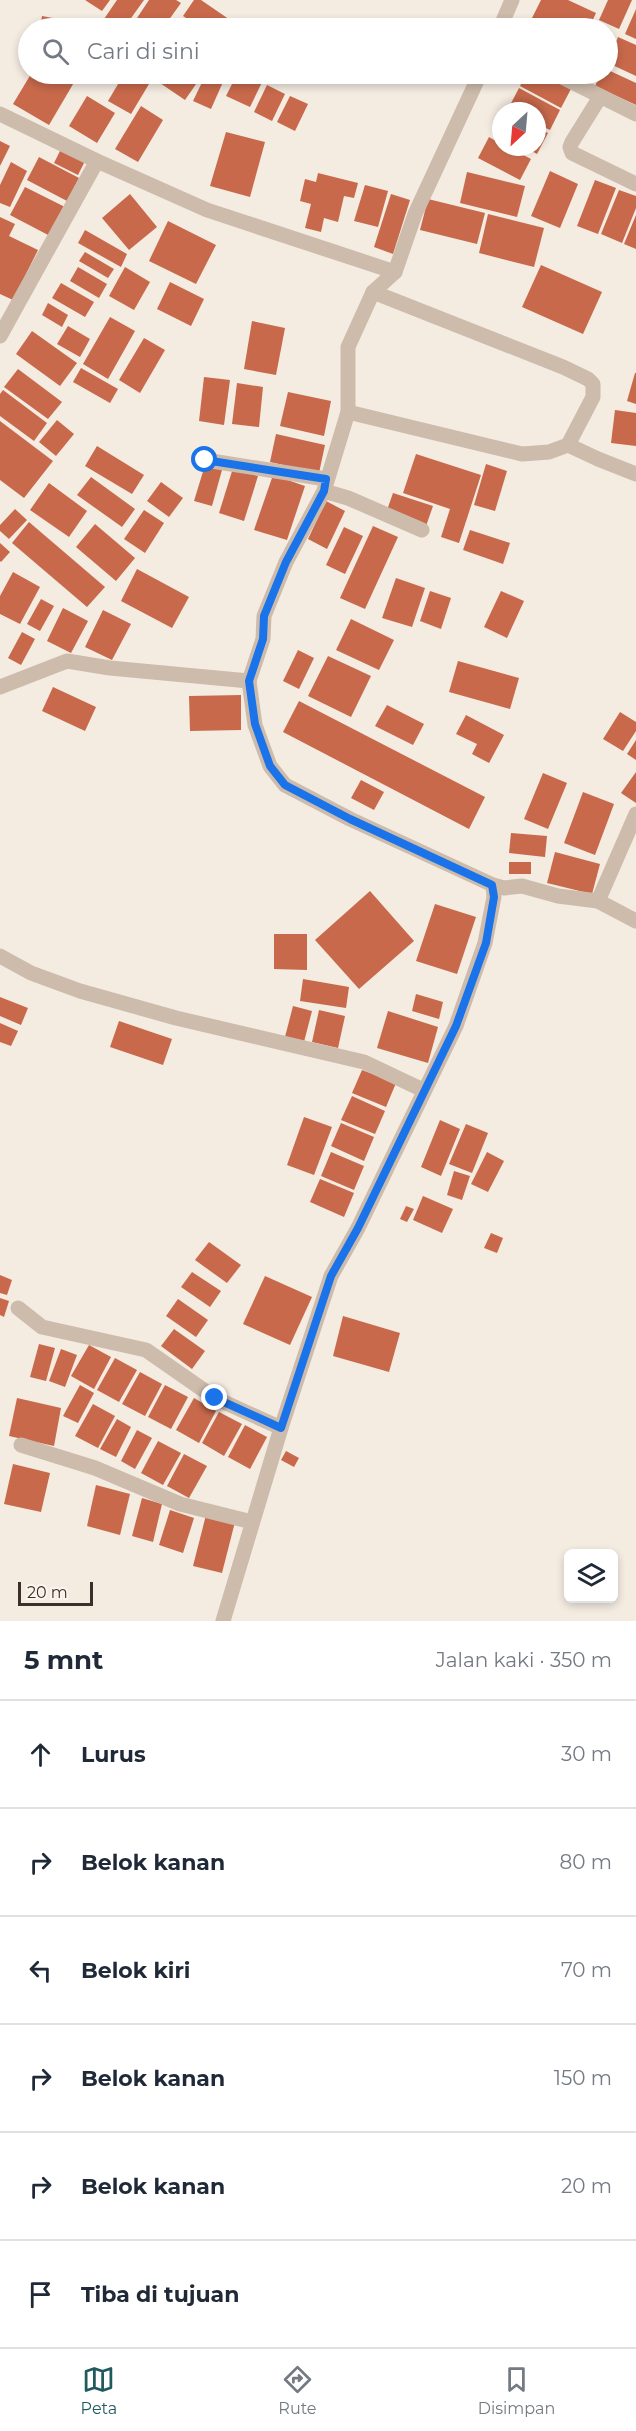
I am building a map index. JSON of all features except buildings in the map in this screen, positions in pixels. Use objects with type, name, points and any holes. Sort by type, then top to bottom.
[{"type":"street","points":[[504,18],[512,0]]},
{"type":"street","points":[[475,84],[415,214],[395,272],[373,292],[348,347],[348,412],[325,485],[286,562],[264,616],[263,639],[249,681],[259,735],[270,766],[285,785],[350,819],[492,885],[504,888],[522,886],[558,896],[598,901],[636,921]]},
{"type":"street","points":[[575,84],[636,114]]},
{"type":"street","points":[[600,97],[572,142],[570,147],[572,153],[636,184]]},
{"type":"street","points":[[0,114],[97,161],[207,210],[395,272]]},
{"type":"street","points":[[0,336],[97,161]]},
{"type":"street","points":[[348,412],[522,454],[549,452],[568,445],[593,397],[593,384],[588,379],[563,367],[373,292]]},
{"type":"street","points":[[568,445],[636,474]]},
{"type":"street","points":[[205,460],[325,485],[348,498],[422,530]]},
{"type":"street","points":[[0,687],[67,661],[121,669],[249,681]]},
{"type":"street","points":[[598,901],[636,814]]},
{"type":"street","points":[[223,1621],[281,1428],[331,1276],[358,1228],[456,1026],[486,943],[494,897],[492,885]]},
{"type":"street","points":[[0,956],[32,973],[80,991],[176,1018],[364,1062],[423,1090]]},
{"type":"street","points":[[18,1308],[42,1327],[146,1350],[215,1398],[281,1428]]},
{"type":"street","points":[[21,1445],[95,1468],[180,1504],[252,1522]]},
{"type":"route","points":[[205,460],[326,479],[324,491],[286,562],[264,616],[263,639],[249,681],[255,724],[270,766],[285,785],[350,819],[492,885],[494,897],[486,943],[456,1026],[358,1228],[331,1276],[281,1428],[215,1398]]}]
